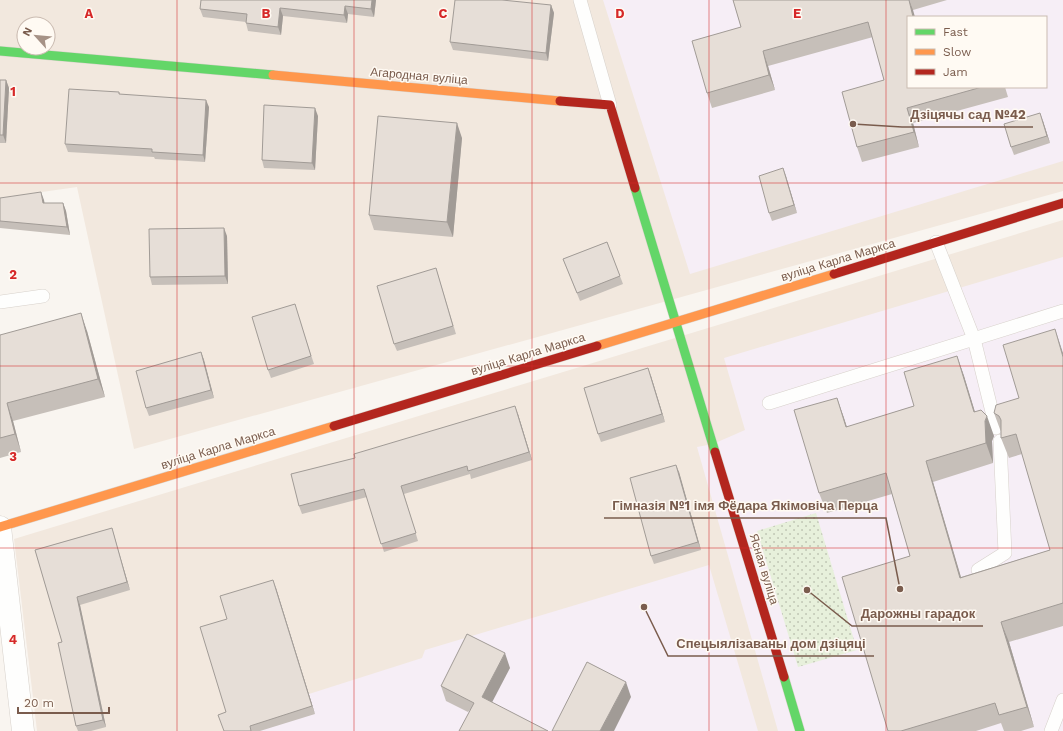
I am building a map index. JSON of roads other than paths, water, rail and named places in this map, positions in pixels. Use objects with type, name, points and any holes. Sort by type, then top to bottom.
[{"type":"street","name":"Агародная вуліца","points":[[0,51],[610,105]]},
{"type":"street","points":[[610,105],[676,321]]},
{"type":"street","name":"вуліца Карла Маркса","points":[[0,527],[1063,203]]},
{"type":"street","name":"Ясная вуліца","points":[[676,321],[800,731]]},
{"type":"street","points":[[0,527],[23,731]]},
{"type":"lane","points":[[580,0],[610,105]]},
{"type":"lane","points":[[936,242],[974,339],[996,428]]},
{"type":"lane","points":[[0,302],[43,296]]},
{"type":"lane","points":[[769,403],[1063,311]]},
{"type":"lane","points":[[978,570],[1005,553],[1000,441]]},
{"type":"lane","points":[[1051,731],[1063,700]]},
{"type":"place","name":"Дзіцячы сад №42","points":[[853,124]]},
{"type":"place","name":"Гімназія №1 імя Фёдара Якімовіча Перца","points":[[900,589]]},
{"type":"place","name":"Дарожны гарадок","points":[[807,590]]},
{"type":"place","name":"Спецыялізаваны дом дзіцяці","points":[[644,607]]}]
